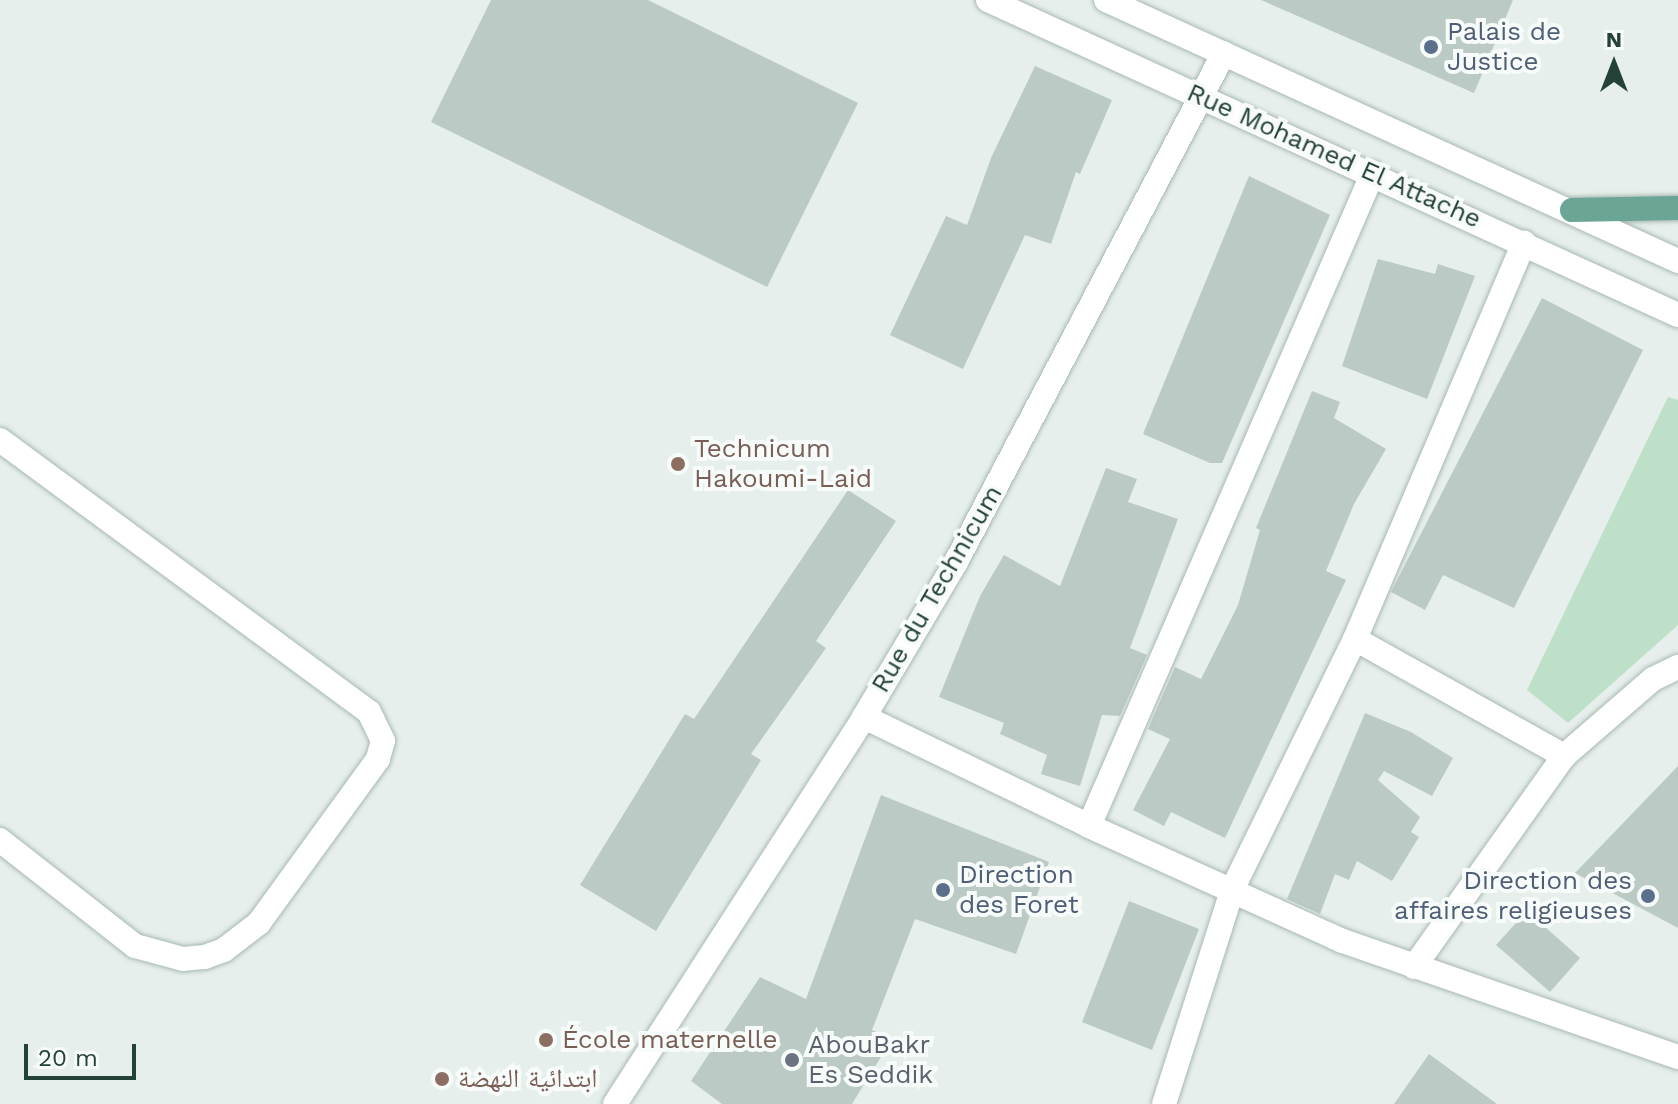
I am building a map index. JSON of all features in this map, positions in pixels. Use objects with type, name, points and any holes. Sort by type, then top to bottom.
[{"type":"main road","points":[[1572,210],[1678,208]]},
{"type":"street","name":"Rue Mohamed El Attache","points":[[988,0],[1027,8],[1203,97],[1678,315]]},
{"type":"street","name":"Rue Mohamed El Attache","points":[[1106,0],[1678,261]]},
{"type":"street","name":"Rue du Technicum","points":[[615,1104],[864,717],[956,562],[1224,53]]},
{"type":"street","points":[[1089,826],[1373,173]]},
{"type":"street","points":[[1164,1104],[1233,888],[1355,639],[1524,242]]},
{"type":"street","points":[[0,440],[369,712],[383,741],[378,759],[259,923],[205,957],[183,959],[135,946],[0,840]]},
{"type":"street","points":[[1355,639],[1564,756]]},
{"type":"street","points":[[1414,967],[1564,756],[1653,679],[1678,667]]},
{"type":"street","points":[[864,717],[1089,826],[1233,888],[1343,941],[1678,1057]]},
{"type":"green space","points":[[1668,397],[1678,400],[1678,625],[1568,723],[1527,690]]},
{"type":"building","points":[[491,0],[648,0],[858,103],[767,287],[431,122]]},
{"type":"building","name":"Palais de Justice","points":[[1261,0],[1513,0],[1474,93]]},
{"type":"building","points":[[1035,66],[1112,100],[1080,174],[1076,172],[1051,244],[1025,235],[963,369],[890,335],[946,216],[967,225],[991,158]]},
{"type":"building","points":[[1249,176],[1330,215],[1222,463],[1210,463],[1143,434]]},
{"type":"building","points":[[1378,259],[1435,274],[1438,264],[1475,276],[1427,399],[1342,366]]},
{"type":"building","points":[[1542,298],[1643,350],[1514,608],[1443,575],[1425,610],[1391,592]]},
{"type":"building","points":[[1312,391],[1340,402],[1334,418],[1386,449],[1354,504],[1326,571],[1346,580],[1225,838],[1171,812],[1164,826],[1133,810],[1170,739],[1148,729],[1175,667],[1201,679],[1238,605],[1260,530],[1256,528]]},
{"type":"building","points":[[1106,468],[1137,479],[1128,502],[1178,519],[1130,648],[1147,655],[1120,716],[1102,715],[1080,786],[1041,774],[1047,755],[1000,734],[1004,723],[939,697],[980,596],[1004,555],[1060,586]]},
{"type":"building","points":[[848,490],[896,521],[816,641],[826,648],[751,754],[761,760],[656,931],[580,885],[685,714],[694,719]]},
{"type":"building","points":[[1365,713],[1411,732],[1453,758],[1432,796],[1384,771],[1378,780],[1420,817],[1411,832],[1419,837],[1392,881],[1357,861],[1349,880],[1335,874],[1320,914],[1287,899]]},
{"type":"building","name":"Direction des affaires religieuses","points":[[1678,766],[1678,928],[1575,873]]},
{"type":"building","points":[[881,795],[1049,862],[1016,954],[915,919],[872,1030],[892,1039],[852,1104],[722,1104],[691,1081],[760,977],[806,999]]},
{"type":"building","points":[[1129,901],[1199,929],[1152,1050],[1082,1022]]},
{"type":"building","points":[[1527,911],[1580,958],[1550,992],[1496,945]]},
{"type":"building","points":[[1429,1054],[1497,1104],[1394,1104]]},
{"type":"place","name":"Palais de Justice","points":[[1431,47]]},
{"type":"place","name":"Technicum Hakoumi-Laid","points":[[678,464]]},
{"type":"place","name":"Direction des Foret","points":[[943,890]]},
{"type":"place","name":"Direction des affaires religieuses","points":[[1648,896]]},
{"type":"place","name":"École maternelle","points":[[546,1040]]},
{"type":"place","name":"AbouBakr Es Seddik","points":[[792,1060]]},
{"type":"place","name":"ابتدائية النهضة","points":[[442,1079]]}]
